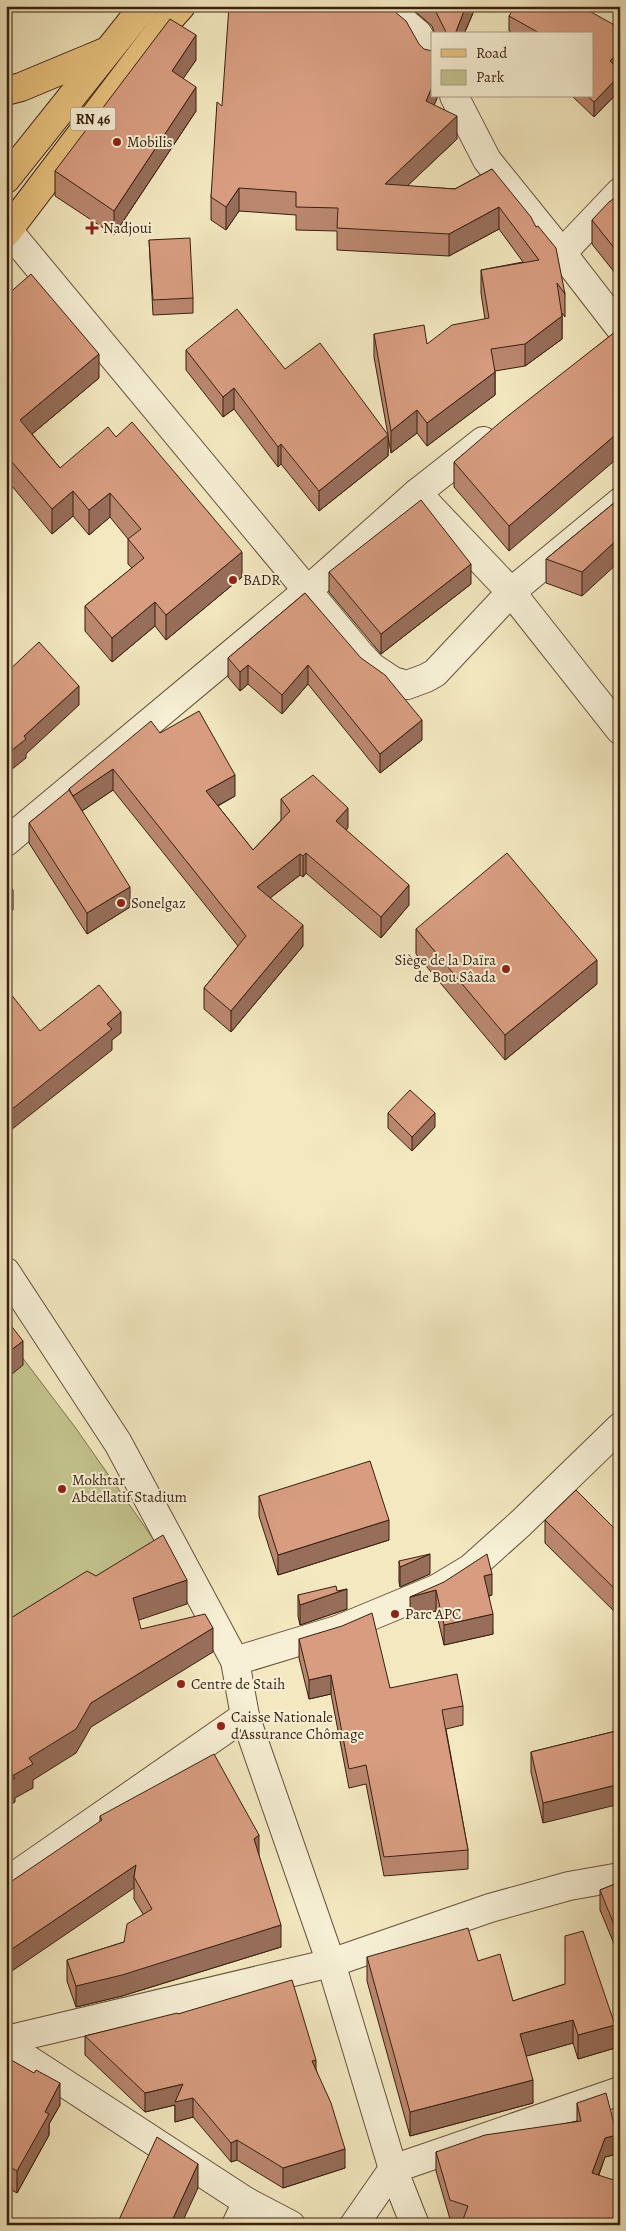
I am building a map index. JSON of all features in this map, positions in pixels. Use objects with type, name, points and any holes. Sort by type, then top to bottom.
[{"type":"main road","name":"RN 46","points":[[11,166],[144,6]]},
{"type":"main road","name":"RN 46","points":[[7,230],[158,33],[181,6]]},
{"type":"main road","points":[[6,91],[22,87],[106,52]]},
{"type":"main road","points":[[11,166],[44,183]]},
{"type":"street","points":[[385,6],[418,34],[431,56]]},
{"type":"street","points":[[455,98],[487,160],[562,253],[615,335]]},
{"type":"street","points":[[562,253],[620,192]]},
{"type":"street","points":[[7,230],[372,667],[393,681],[408,685],[414,684],[435,672],[511,592],[620,502]]},
{"type":"street","points":[[6,842],[308,590],[417,494],[503,425]]},
{"type":"street","points":[[417,494],[511,592],[620,730]]},
{"type":"street","points":[[6,1272],[118,1443],[235,1661],[245,1716],[331,1963],[394,2169],[415,2225]]},
{"type":"street","points":[[235,1661],[337,1630],[436,1589],[471,1568],[521,1523],[620,1427]]},
{"type":"street","points":[[6,1882],[245,1716]]},
{"type":"street","points":[[6,2040],[331,1963],[490,1908],[569,1886],[620,1877]]},
{"type":"street","points":[[6,2045],[242,2214],[291,2225]]},
{"type":"street","points":[[354,2225],[394,2169],[620,2091]]},
{"type":"green space","name":"Mokhtar Abdellatif Stadium","points":[[6,1336],[75,1427],[161,1550],[6,1670]]},
{"type":"building","points":[[229,6],[388,6],[406,21],[419,44],[424,49],[431,51],[431,89],[426,101],[457,116],[385,184],[455,189],[492,169],[531,217],[536,227],[538,226],[556,248],[565,294],[557,283],[562,316],[525,344],[491,349],[495,372],[427,423],[417,410],[391,431],[374,334],[424,325],[427,344],[452,325],[489,318],[481,270],[539,260],[499,207],[449,234],[337,228],[338,208],[296,207],[296,192],[239,188],[226,207],[211,197],[217,102],[222,106]]},
{"type":"building","points":[[433,6],[466,6],[456,32],[446,32]]},
{"type":"building","points":[[515,6],[580,6],[620,28],[620,51],[610,61],[620,70],[620,75],[594,102],[589,98],[594,98],[594,32],[537,32],[509,16]]},
{"type":"building","points":[[170,19],[196,35],[172,71],[196,87],[114,211],[55,171]]},
{"type":"building","points":[[620,194],[619,254],[592,220],[609,202]]},
{"type":"building","points":[[190,238],[193,298],[153,300],[149,240]]},
{"type":"building","points":[[31,274],[99,354],[20,420],[60,468],[108,427],[116,437],[132,422],[242,552],[166,615],[155,602],[112,638],[85,606],[144,558],[128,539],[141,529],[110,493],[89,510],[73,491],[52,509],[6,455],[6,296]]},
{"type":"building","points":[[237,309],[285,369],[320,343],[388,435],[319,491],[281,444],[278,447],[234,388],[223,397],[186,350]]},
{"type":"building","points":[[620,328],[620,431],[509,526],[454,462],[504,419]]},
{"type":"building","points":[[620,498],[620,537],[582,572],[546,559]]},
{"type":"building","points":[[421,500],[471,564],[381,634],[329,572]]},
{"type":"building","points":[[305,593],[361,658],[385,675],[422,720],[380,754],[308,665],[282,695],[248,665],[240,672],[228,658]]},
{"type":"building","points":[[39,642],[79,686],[24,736],[26,739],[6,755],[6,673]]},
{"type":"building","points":[[199,711],[235,775],[206,791],[253,850],[290,811],[281,799],[313,775],[348,808],[336,821],[409,885],[381,917],[306,853],[303,856],[300,854],[257,887],[303,925],[231,1011],[204,988],[246,936],[113,769],[73,796],[69,789],[151,721],[160,733]]},
{"type":"building","points":[[69,790],[130,887],[87,913],[29,823]]},
{"type":"building","name":"Siège de la Daïra de Bou Sâada","points":[[507,853],[597,960],[505,1035],[416,929]]},
{"type":"building","points":[[6,881],[13,890],[6,895]]},
{"type":"building","points":[[99,985],[121,1012],[107,1024],[112,1029],[6,1114],[6,988],[40,1031]]},
{"type":"building","points":[[410,1090],[435,1113],[412,1137],[388,1113]]},
{"type":"building","points":[[6,1319],[23,1341],[6,1354]]},
{"type":"building","points":[[370,1461],[389,1520],[278,1555],[259,1496]]},
{"type":"building","points":[[576,1490],[620,1534],[620,1594],[545,1520]]},
{"type":"building","points":[[163,1535],[187,1580],[133,1598],[141,1629],[205,1614],[213,1628],[91,1703],[76,1729],[29,1758],[33,1764],[12,1776],[15,1778],[6,1783],[6,1621],[87,1571],[96,1576]]},
{"type":"building","points":[[430,1554],[400,1567],[399,1561]]},
{"type":"building","points":[[487,1554],[492,1574],[484,1576],[493,1614],[444,1625],[436,1590],[410,1597],[444,1582]]},
{"type":"building","points":[[336,1586],[337,1591],[347,1589],[300,1605],[298,1595]]},
{"type":"building","points":[[372,1613],[390,1688],[457,1674],[463,1706],[442,1710],[468,1850],[384,1857],[366,1765],[349,1769],[331,1675],[309,1680],[299,1639],[342,1626]]},
{"type":"building","points":[[620,1730],[620,1784],[543,1803],[531,1752]]},
{"type":"building","points":[[214,1754],[259,1835],[254,1839],[281,1925],[122,1975],[76,1986],[67,1960],[124,1942],[127,1924],[152,1909],[134,1877],[136,1865],[6,1953],[6,1885],[102,1820],[100,1816]]},
{"type":"building","points":[[620,1882],[620,1931],[617,1932],[600,1890]]},
{"type":"building","points":[[468,1928],[478,1961],[500,1954],[513,2001],[565,1984],[565,1936],[583,1931],[615,2025],[578,2035],[573,2020],[520,2034],[533,2080],[410,2112],[367,1957]]},
{"type":"building","points":[[292,1980],[316,2060],[312,2061],[331,2103],[345,2149],[283,2168],[237,2140],[231,2143],[193,2098],[175,2102],[183,2084],[145,2093],[85,2036],[178,2014]]},
{"type":"building","points":[[6,2057],[34,2073],[36,2070],[60,2083],[45,2112],[49,2114],[17,2171],[6,2165]]},
{"type":"building","points":[[606,2093],[617,2135],[605,2138],[592,2173],[620,2182],[620,2225],[461,2225],[468,2206],[450,2200],[436,2152],[485,2135],[581,2121],[577,2103]]},
{"type":"building","points":[[157,2137],[198,2164],[170,2225],[105,2225],[108,2219],[117,2224]]},
{"type":"place","name":"Mobilis","points":[[117,142]]},
{"type":"place","name":"Nadjoui","points":[[92,228]]},
{"type":"place","name":"BADR","points":[[233,580]]},
{"type":"place","name":"Sonelgaz","points":[[121,903]]},
{"type":"place","name":"Siège de la Daïra de Bou Sâada","points":[[506,969]]},
{"type":"place","name":"Mokhtar Abdellatif Stadium","points":[[62,1489]]},
{"type":"place","name":"Parc APC","points":[[395,1614]]},
{"type":"place","name":"Centre de Staih","points":[[181,1684]]},
{"type":"place","name":"Caisse Nationale d'Assurance Chômage","points":[[221,1726]]}]
